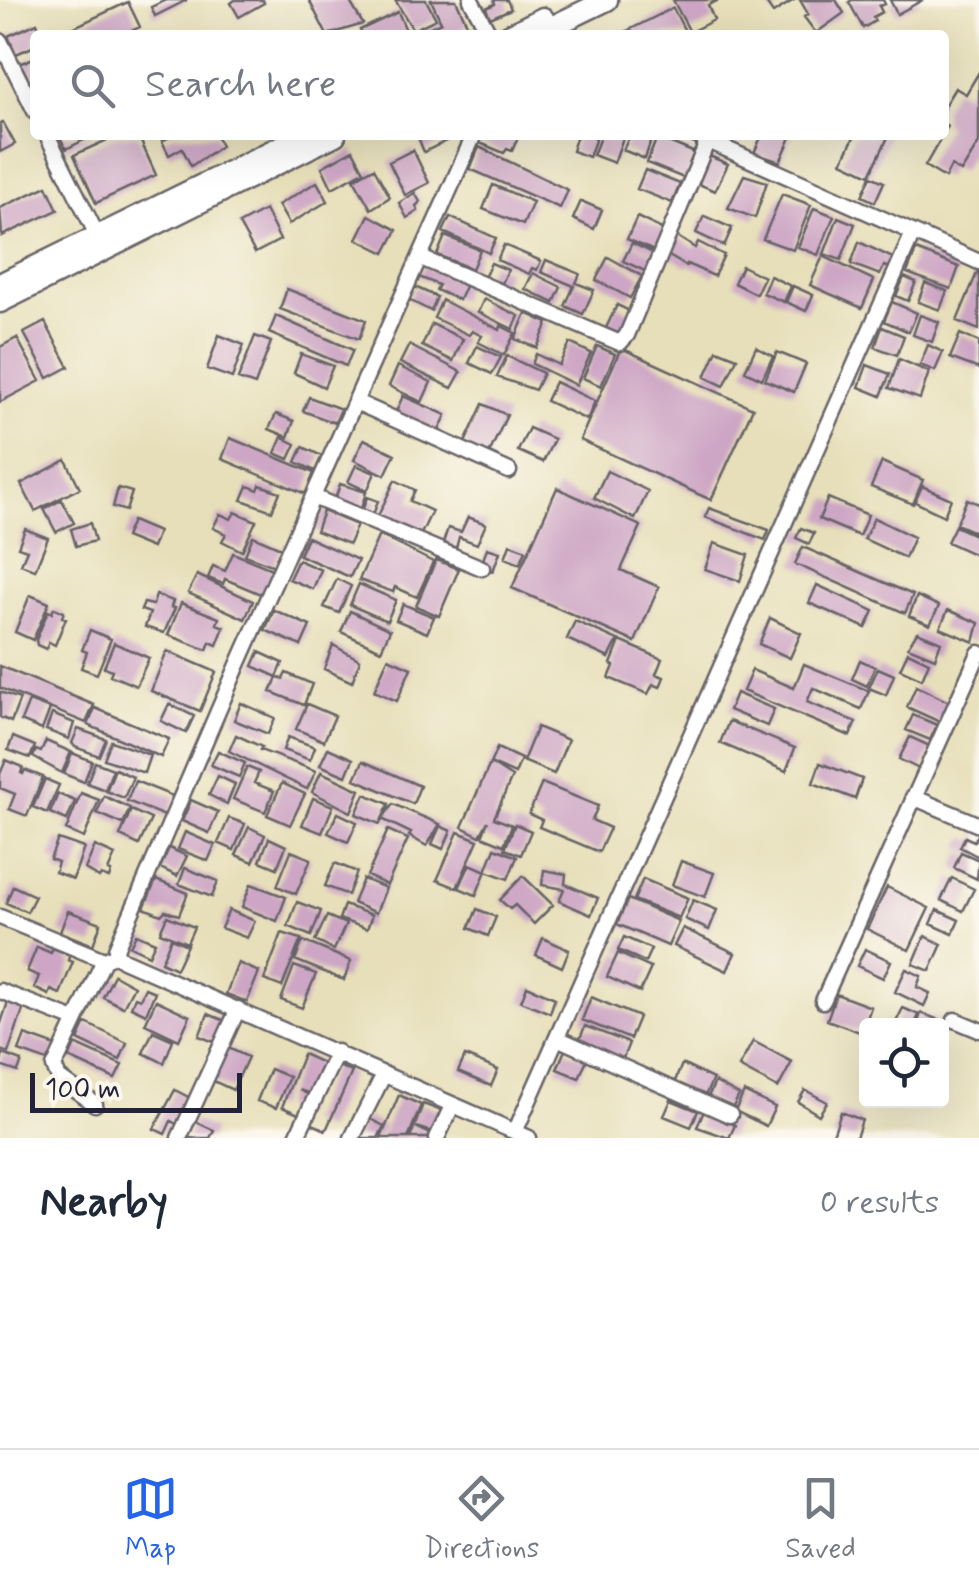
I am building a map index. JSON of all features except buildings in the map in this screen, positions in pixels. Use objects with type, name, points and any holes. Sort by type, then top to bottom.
[{"type":"main road","points":[[519,30],[581,0]]},
{"type":"main road","points":[[545,30],[607,0]]},
{"type":"main road","points":[[0,302],[101,243],[295,140]]},
{"type":"main road","points":[[0,284],[101,243],[324,140]]},
{"type":"street","points":[[472,0],[487,30]]},
{"type":"street","points":[[0,40],[5,62],[30,103]]},
{"type":"street","points":[[50,140],[101,243]]},
{"type":"street","points":[[95,1104],[54,1071],[74,1020],[111,958],[472,140]]},
{"type":"street","points":[[421,258],[620,343],[627,335],[701,140]]},
{"type":"street","points":[[706,140],[979,262]]},
{"type":"street","points":[[0,917],[238,1009],[522,1135],[557,1038],[700,708],[913,233]]},
{"type":"street","points":[[356,402],[509,471]]},
{"type":"street","points":[[313,498],[482,568]]},
{"type":"street","points":[[824,1001],[979,653]]},
{"type":"street","points":[[914,797],[979,825]]},
{"type":"street","points":[[0,991],[74,1020]]},
{"type":"street","points":[[179,1138],[238,1009]]},
{"type":"street","points":[[955,1020],[979,1030]]},
{"type":"street","points":[[557,1038],[730,1115]]},
{"type":"street","points":[[296,1138],[336,1052]]},
{"type":"street","points":[[352,1138],[384,1074]]},
{"type":"street","points":[[437,1138],[452,1106]]}]
